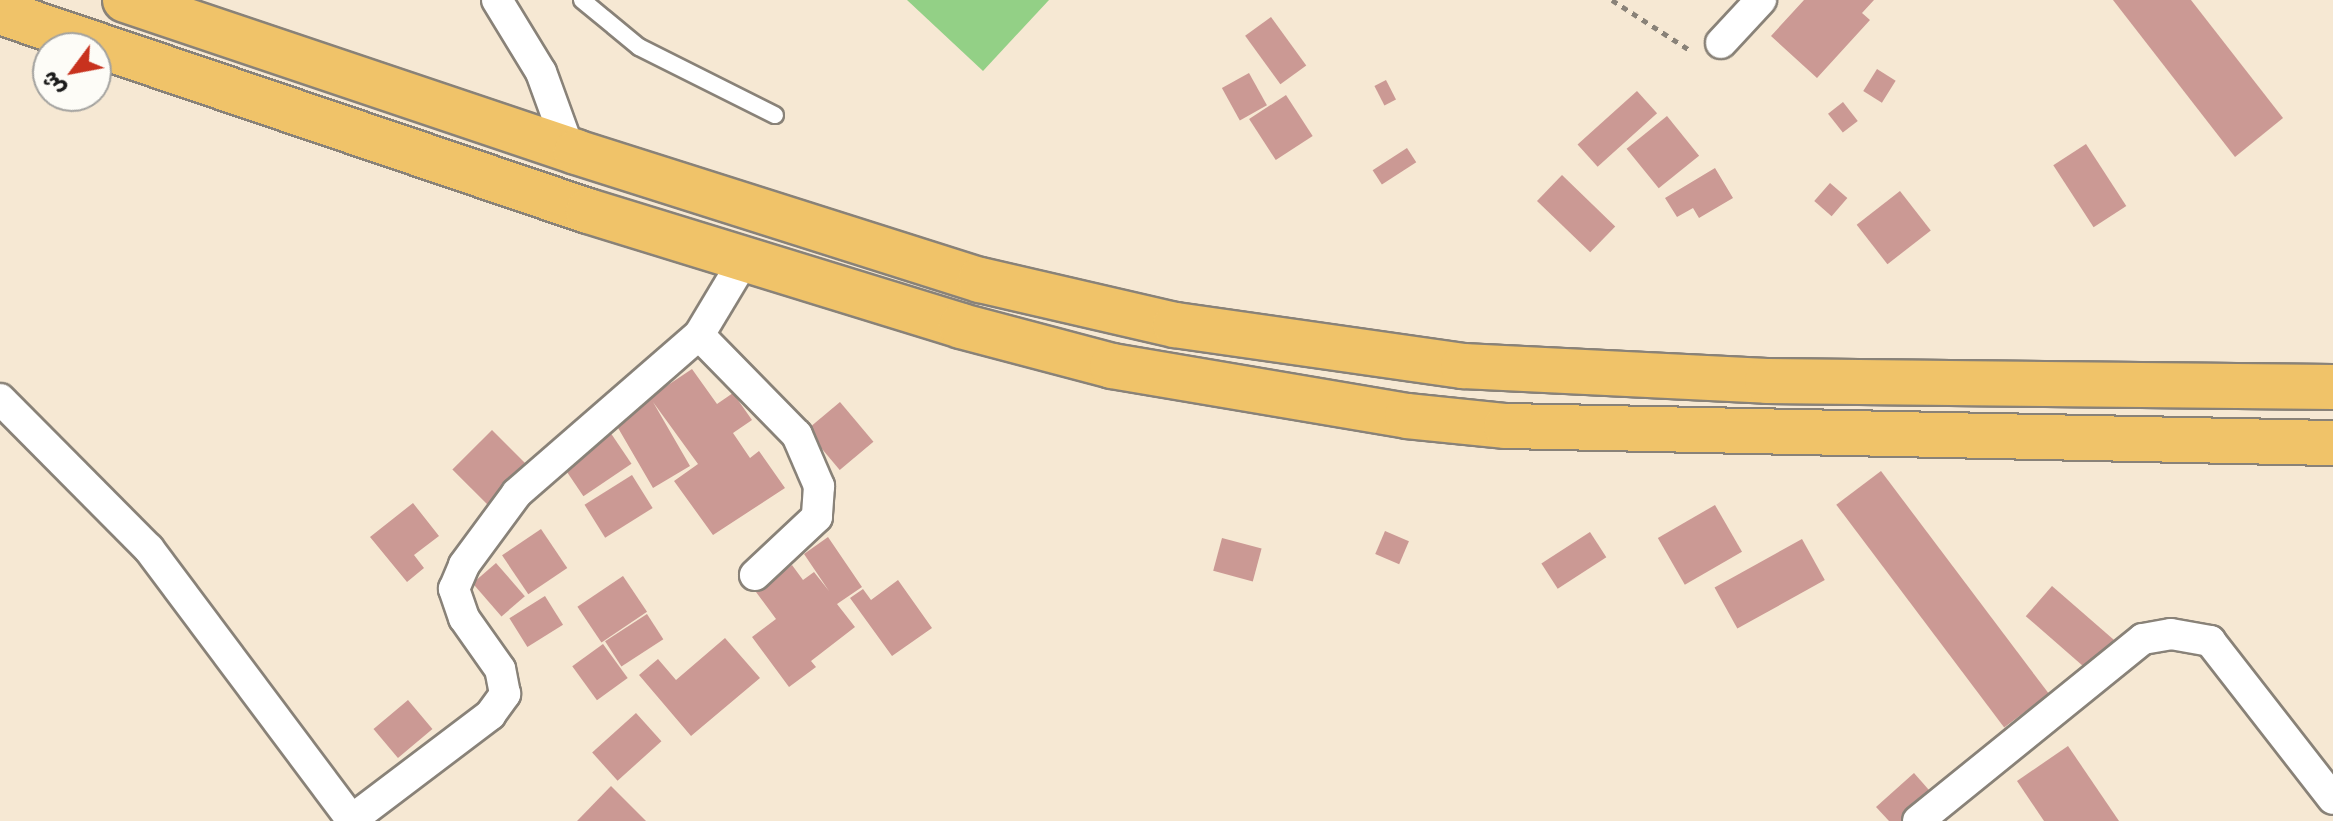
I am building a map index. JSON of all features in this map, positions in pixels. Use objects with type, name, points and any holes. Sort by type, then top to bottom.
[{"type":"highway","points":[[125,0],[569,149],[980,280],[1175,325],[1463,366],[1767,381],[2333,387]]},
{"type":"highway","points":[[0,12],[744,260],[1112,366],[1407,416],[1615,430],[2333,443]]},
{"type":"street","points":[[497,0],[541,72],[569,149]]},
{"type":"street","points":[[1721,43],[1761,0]]},
{"type":"street","points":[[0,399],[149,549],[351,820],[490,715],[505,694],[500,669],[464,618],[454,589],[464,565],[517,493],[699,335],[744,260]]},
{"type":"street","points":[[699,335],[797,435],[819,486],[817,517],[755,575]]},
{"type":"street","points":[[1918,821],[2143,639],[2171,634],[2210,641],[2333,799]]},
{"type":"lane","points":[[582,0],[639,47],[775,115]]},
{"type":"path","points":[[1612,0],[1697,53],[1721,43]]},
{"type":"green space","points":[[907,0],[1049,0],[983,71]]},
{"type":"building","points":[[1804,0],[1874,0],[1862,13],[1870,20],[1817,78],[1771,36]]},
{"type":"building","points":[[2113,0],[2191,0],[2283,118],[2235,157]]},
{"type":"building","points":[[1271,17],[1306,66],[1280,84],[1245,36]]},
{"type":"building","points":[[1877,69],[1896,81],[1882,103],[1863,91]]},
{"type":"building","points":[[1249,73],[1267,105],[1240,120],[1222,88]]},
{"type":"building","points":[[1386,80],[1396,100],[1384,106],[1374,86]]},
{"type":"building","points":[[1637,91],[1657,113],[1598,167],[1578,145]]},
{"type":"building","points":[[1286,95],[1313,136],[1276,160],[1249,119]]},
{"type":"building","points":[[1843,102],[1858,121],[1843,133],[1828,114]]},
{"type":"building","points":[[1667,116],[1699,156],[1659,188],[1627,149]]},
{"type":"building","points":[[2086,144],[2126,206],[2094,227],[2053,165]]},
{"type":"building","points":[[1407,148],[1416,162],[1382,185],[1373,170]]},
{"type":"building","points":[[1715,168],[1733,198],[1699,218],[1693,208],[1677,217],[1665,198]]},
{"type":"building","points":[[1562,175],[1615,226],[1590,252],[1537,201]]},
{"type":"building","points":[[1830,183],[1847,198],[1832,216],[1814,201]]},
{"type":"building","points":[[1900,191],[1931,230],[1887,264],[1857,225]]},
{"type":"building","points":[[692,369],[717,404],[733,393],[752,420],[733,433],[750,458],[759,451],[785,488],[713,535],[674,481],[698,464],[653,402],[690,466],[653,488],[614,421]]},
{"type":"building","points":[[840,402],[873,442],[840,470],[806,430]]},
{"type":"building","points":[[608,429],[631,464],[583,496],[560,461]]},
{"type":"building","points":[[492,430],[529,467],[489,506],[452,470]]},
{"type":"building","points":[[1881,471],[2049,694],[2004,728],[1836,505]]},
{"type":"building","points":[[632,475],[653,508],[605,538],[585,505]]},
{"type":"building","points":[[413,503],[439,536],[414,555],[424,568],[407,582],[370,537]]},
{"type":"building","points":[[1715,505],[1742,552],[1685,585],[1658,538]]},
{"type":"building","points":[[541,529],[567,568],[528,594],[502,555]]},
{"type":"building","points":[[1385,531],[1409,541],[1399,564],[1375,554]]},
{"type":"building","points":[[1590,532],[1606,557],[1558,589],[1541,564]]},
{"type":"building","points":[[828,537],[862,587],[837,604],[855,627],[811,661],[816,667],[789,687],[752,637],[776,619],[756,592],[792,565],[803,580],[814,572],[829,591],[804,554]]},
{"type":"building","points":[[1222,538],[1262,549],[1253,581],[1213,571]]},
{"type":"building","points":[[1802,539],[1825,580],[1737,629],[1715,587]]},
{"type":"building","points":[[496,563],[525,596],[501,617],[473,583]]},
{"type":"building","points":[[623,576],[647,612],[601,642],[577,607]]},
{"type":"building","points":[[898,580],[932,628],[892,656],[850,598],[863,589],[871,600]]},
{"type":"building","points":[[2052,586],[2115,640],[2088,671],[2026,616]]},
{"type":"building","points":[[545,596],[563,625],[527,647],[509,618]]},
{"type":"building","points":[[647,614],[663,639],[621,666],[605,641]]},
{"type":"building","points":[[725,638],[760,678],[691,736],[639,675],[658,659],[676,680]]},
{"type":"building","points":[[603,644],[628,678],[597,700],[572,666]]},
{"type":"building","points":[[408,700],[432,729],[398,758],[374,729]]},
{"type":"building","points":[[636,713],[661,741],[618,781],[592,752]]},
{"type":"building","points":[[2068,746],[2119,821],[2044,821],[2017,781]]},
{"type":"building","points":[[1914,773],[1936,798],[1910,821],[1889,821],[1876,807]]},
{"type":"building","points":[[611,786],[646,821],[577,821]]}]
